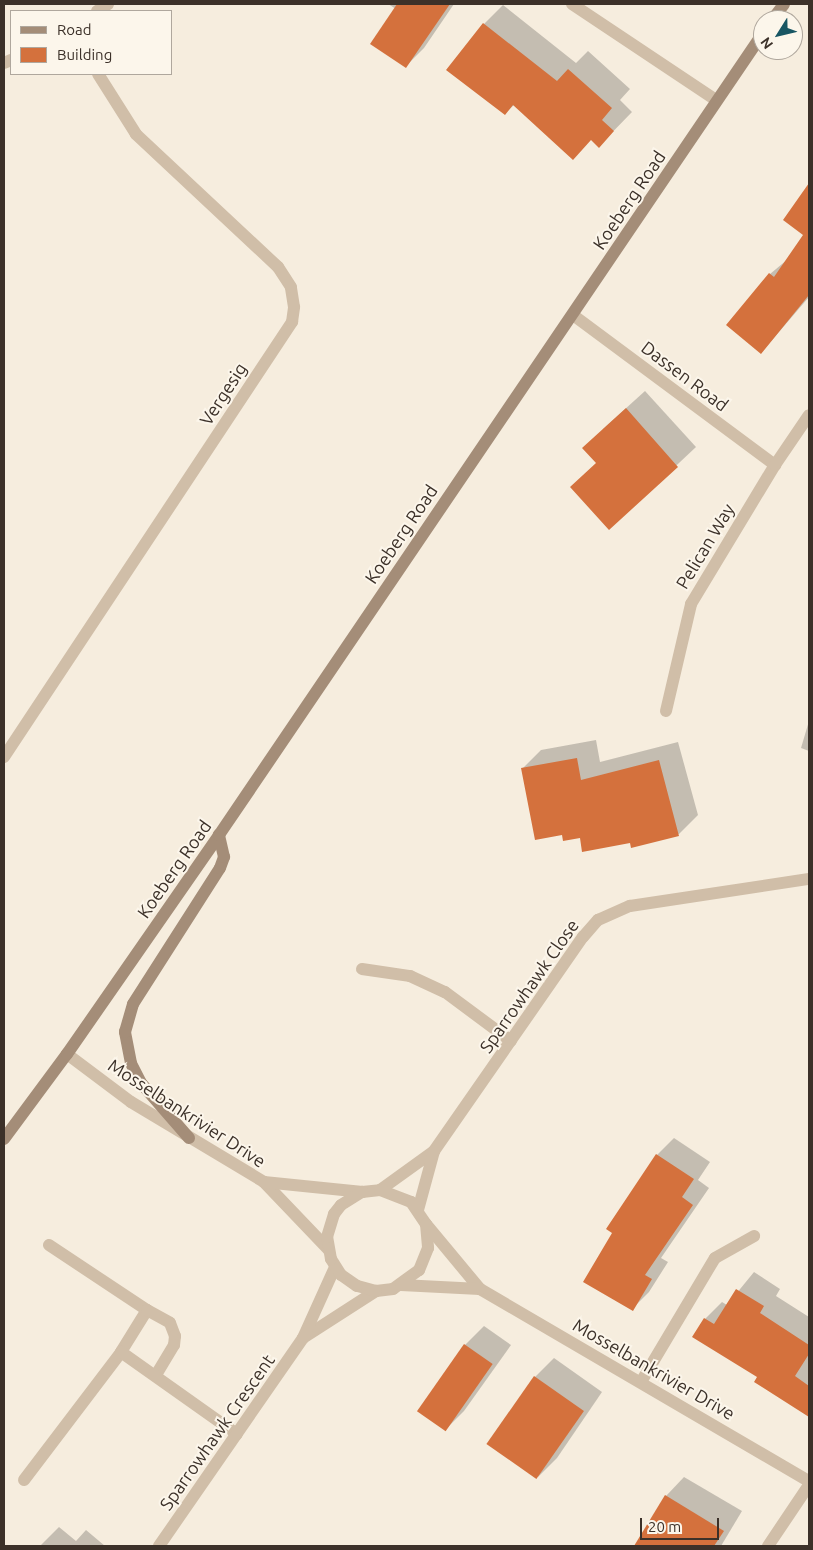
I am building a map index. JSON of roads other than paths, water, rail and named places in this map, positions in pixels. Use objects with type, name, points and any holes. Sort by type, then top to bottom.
[{"type":"main road","name":"Koeberg Road","points":[[4,1139],[67,1054],[219,835],[753,47]]},
{"type":"main road","points":[[189,1138],[141,1083],[131,1063],[125,1032],[133,1004],[220,868],[224,857],[219,835]]},
{"type":"street","points":[[572,4],[716,100]]},
{"type":"street","name":"Vergesig","points":[[4,757],[292,322],[294,307],[290,287],[278,267],[136,134],[99,75]]},
{"type":"street","name":"Dassen Road","points":[[573,315],[775,464]]},
{"type":"street","name":"Pelican Way","points":[[666,711],[691,604],[775,464],[809,415]]},
{"type":"street","name":"Sparrowhawk Close","points":[[380,1190],[434,1151],[583,937],[608,914],[630,906],[809,879]]},
{"type":"street","points":[[362,969],[410,976],[445,992],[510,1042]]},
{"type":"street","name":"Mosselbankrivier Drive","points":[[67,1054],[131,1102],[264,1182],[328,1249]]},
{"type":"street","name":"Sparrowhawk Close","points":[[418,1210],[434,1151]]},
{"type":"street","name":"Mosselbankrivier Drive","points":[[264,1182],[362,1192],[380,1190],[401,1196],[418,1210],[426,1224],[480,1289],[809,1481]]},
{"type":"street","name":"Mosselbankrivier Drive","points":[[362,1192],[341,1205],[334,1214],[327,1237],[328,1249],[335,1267],[348,1282],[376,1291],[401,1285],[480,1289]]},
{"type":"street","name":"Mosselbankrivier Drive","points":[[401,1285],[411,1279],[425,1259],[428,1235],[426,1224]]},
{"type":"street","points":[[641,1382],[716,1258],[754,1236]]},
{"type":"street","points":[[49,1245],[147,1310],[170,1323],[175,1336],[174,1345],[156,1375]]},
{"type":"street","name":"Sparrowhawk Crescent","points":[[159,1546],[303,1338],[335,1267]]},
{"type":"street","name":"Sparrowhawk Crescent","points":[[303,1338],[376,1291]]},
{"type":"street","points":[[24,1480],[121,1352],[147,1310]]},
{"type":"street","points":[[121,1352],[237,1434]]},
{"type":"street","points":[[768,1546],[809,1485]]}]
